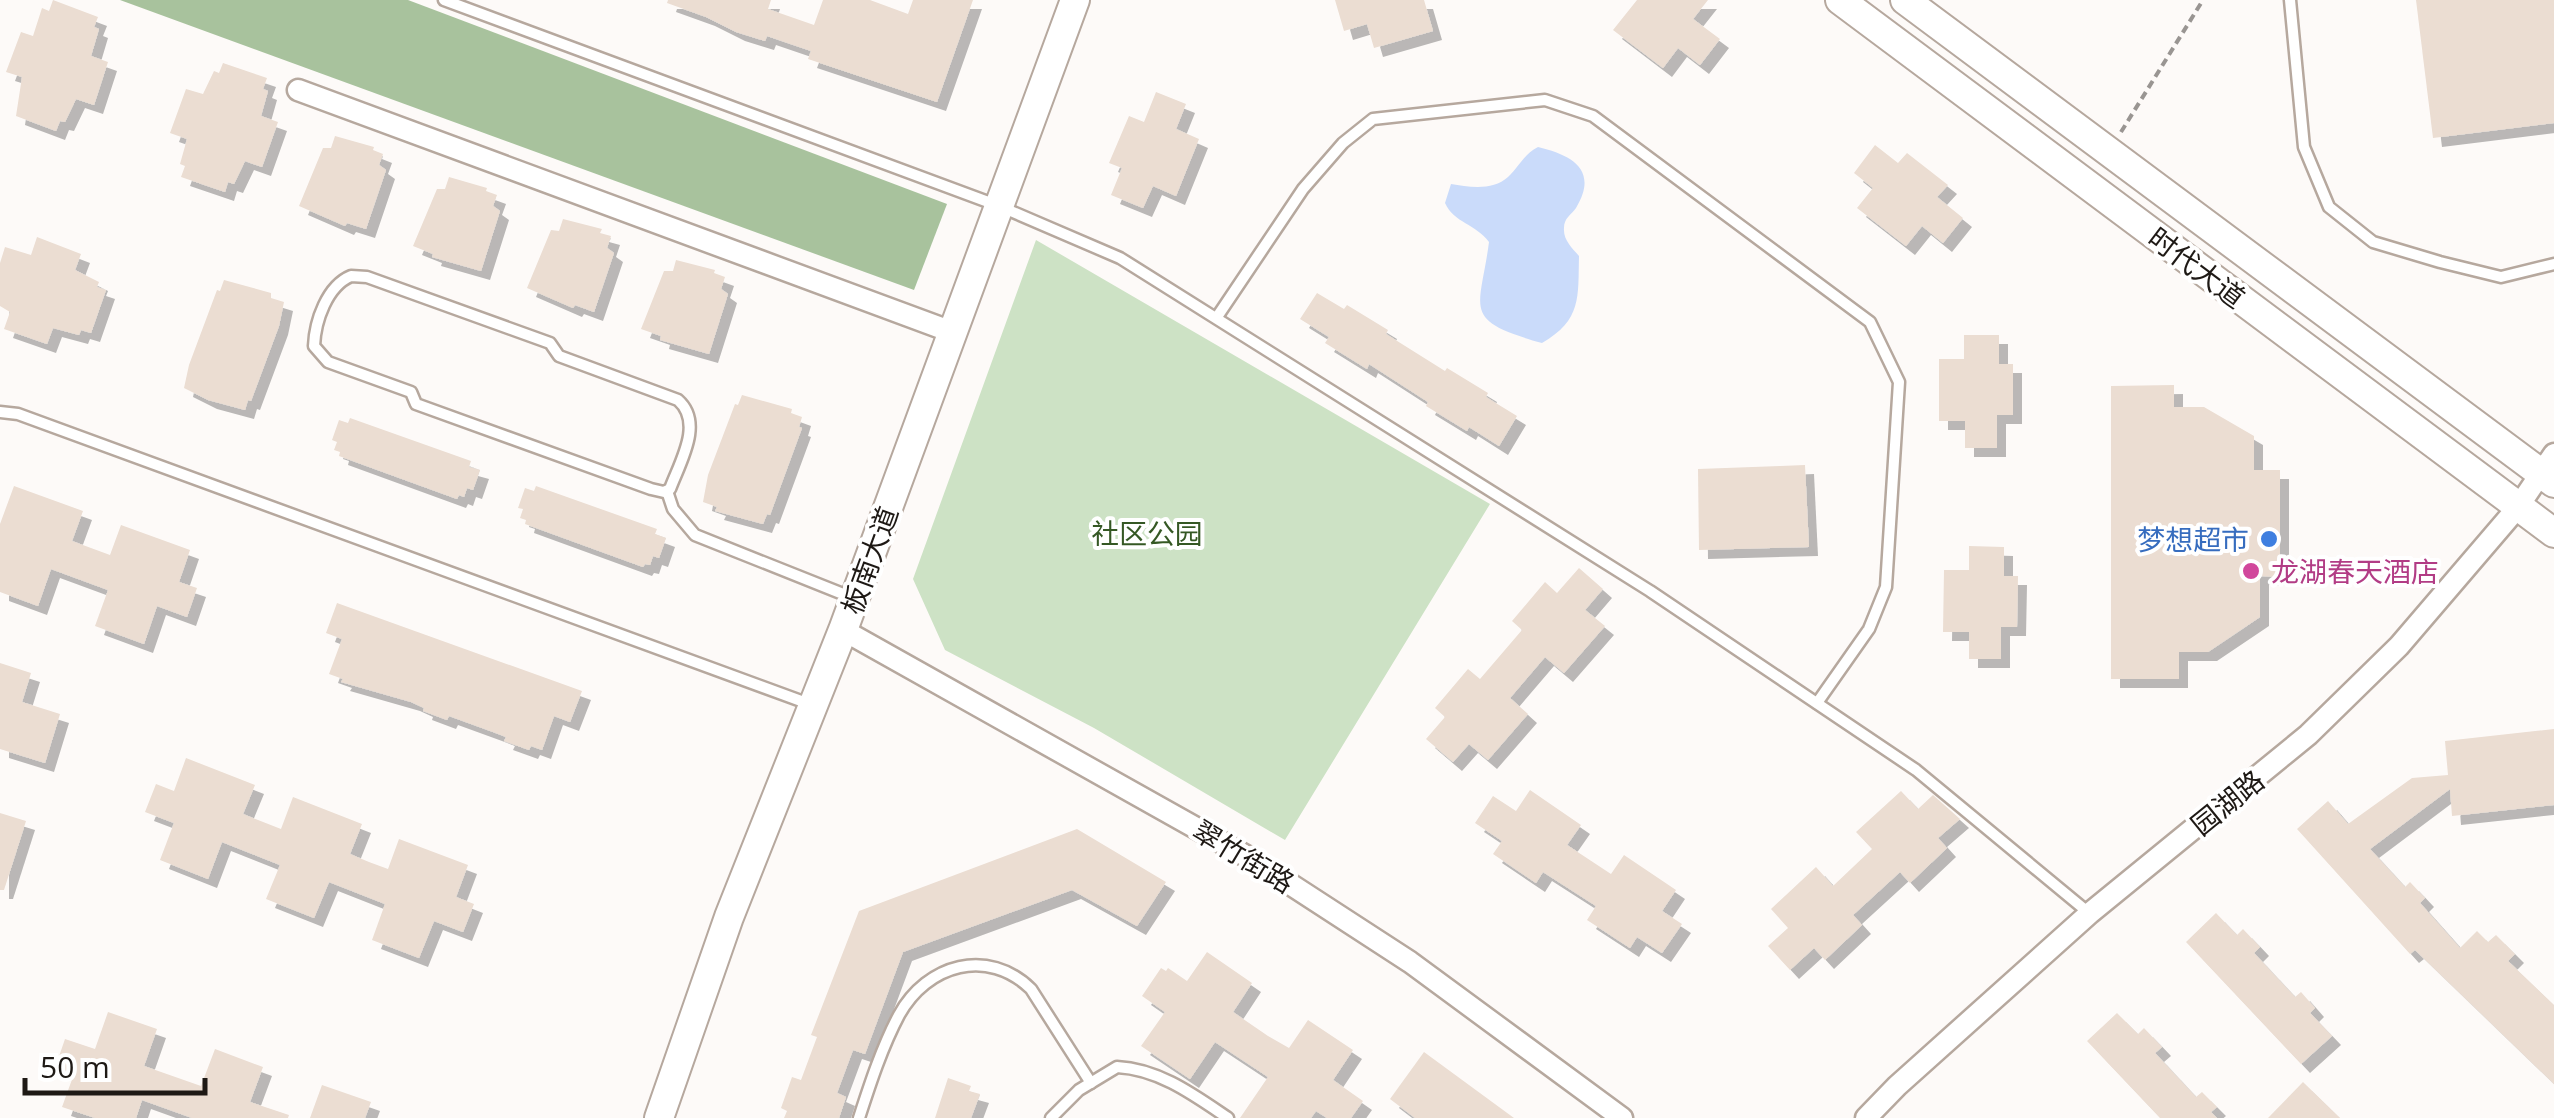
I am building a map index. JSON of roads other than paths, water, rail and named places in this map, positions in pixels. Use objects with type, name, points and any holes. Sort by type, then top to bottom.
[{"type":"main road","name":"板南大道","points":[[659,1118],[729,917],[843,630],[1075,0]]},
{"type":"main road","name":"时代大道","points":[[1840,0],[2554,534]]},
{"type":"main road","name":"时代大道","points":[[1905,0],[2108,152],[2550,470]]},
{"type":"street","points":[[298,90],[952,332]]},
{"type":"street","name":"园湖路","points":[[1866,1118],[2090,914],[2308,736],[2400,646],[2550,470]]},
{"type":"street","name":"翠竹街路","points":[[843,630],[1253,860],[1410,962],[1622,1118]]},
{"type":"lane","points":[[444,0],[999,206],[1120,258],[1650,591],[1817,703],[1916,770],[2090,914]]},
{"type":"lane","points":[[2290,0],[2304,147],[2329,207],[2373,242],[2440,262],[2501,277],[2554,264]]},
{"type":"lane","points":[[1217,317],[1303,188],[1343,143],[1373,120],[1544,100],[1592,116],[1870,322],[1899,382],[1886,587],[1870,629],[1817,703]]},
{"type":"lane","points":[[668,491],[651,490],[416,404],[411,392],[328,362],[318,354],[314,341],[331,291],[346,278],[367,276],[550,343],[559,356],[674,398],[686,407],[691,426],[668,491],[673,509],[695,536],[854,598]]},
{"type":"lane","points":[[0,412],[18,414],[813,705]]},
{"type":"lane","points":[[858,1118],[900,1012],[943,973],[980,962],[1000,967],[1030,989],[1091,1082]]},
{"type":"lane","points":[[1051,1118],[1079,1090],[1117,1067],[1152,1073],[1228,1118]]},
{"type":"water","points":[[1538,147],[1571,160],[1583,174],[1585,184],[1564,228],[1566,240],[1579,256],[1575,306],[1565,325],[1542,343],[1516,335],[1487,319],[1480,298],[1489,242],[1454,215],[1445,203],[1451,184],[1495,184],[1508,177]]},
{"type":"place","name":"梦想超市","points":[[2269,539]]},
{"type":"place","name":"龙湖春天酒店","points":[[2251,571]]},
{"type":"park label","name":"社区公园","points":[[1147,533]]}]
